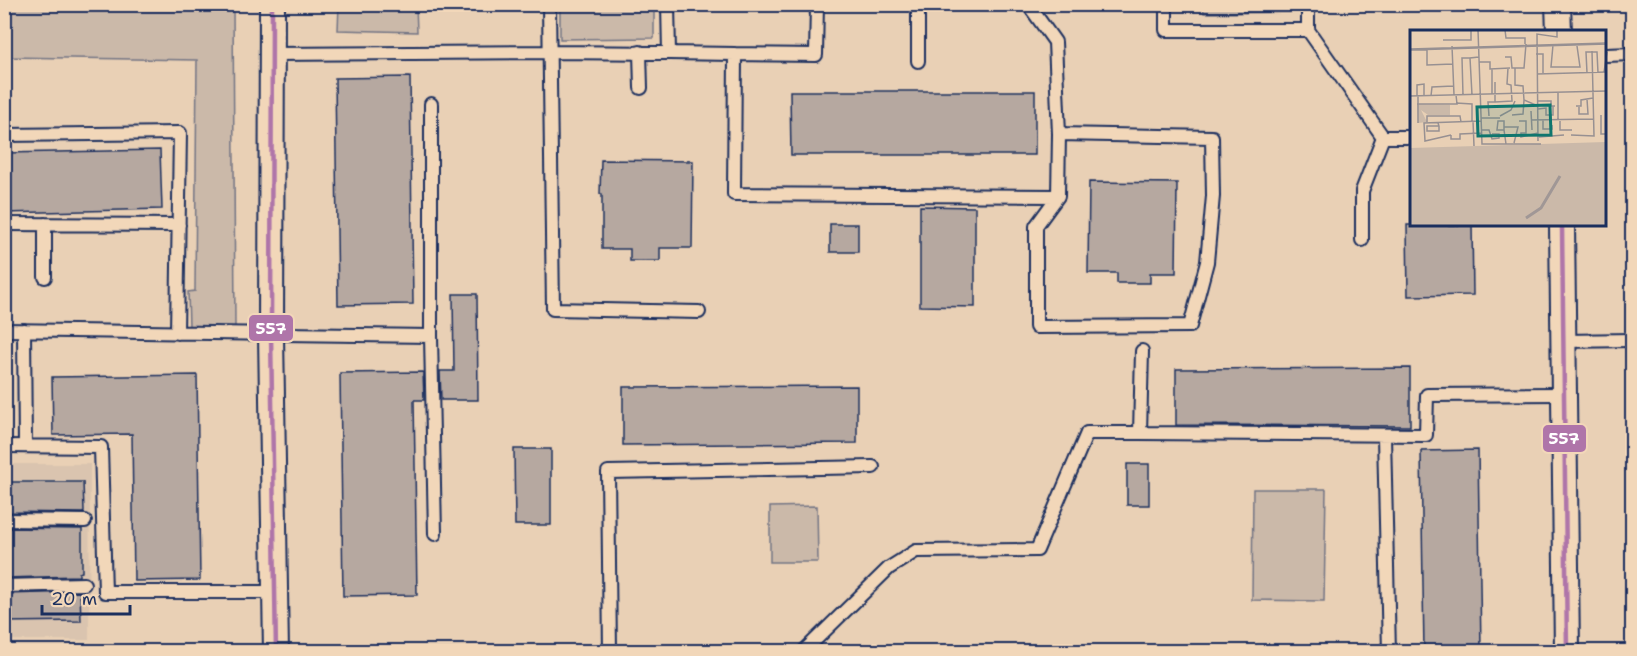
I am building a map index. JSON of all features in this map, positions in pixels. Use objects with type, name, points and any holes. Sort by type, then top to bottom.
[{"type":"street","points":[[272,4],[271,335],[276,651]]},
{"type":"street","points":[[1558,4],[1559,30]]},
{"type":"street","points":[[1562,226],[1567,651]]},
{"type":"lane","points":[[549,4],[553,309],[699,312]]},
{"type":"lane","points":[[668,4],[669,53]]},
{"type":"lane","points":[[271,54],[640,52],[816,56],[818,4]]},
{"type":"lane","points":[[918,4],[918,61]]},
{"type":"lane","points":[[1028,4],[1055,42],[1059,134],[1058,196],[1036,226],[1036,327],[1190,326],[1207,262],[1213,196],[1212,137],[1059,134]]},
{"type":"lane","points":[[1166,4],[1166,30],[1308,30]]},
{"type":"lane","points":[[1308,4],[1308,30],[1383,137]]},
{"type":"lane","points":[[640,52],[641,88]]},
{"type":"lane","points":[[735,54],[734,194],[1058,196]]},
{"type":"lane","points":[[1607,55],[1632,54]]},
{"type":"lane","points":[[431,104],[431,336],[435,534]]},
{"type":"lane","points":[[4,135],[180,133],[177,333]]},
{"type":"lane","points":[[1383,137],[1410,137]]},
{"type":"lane","points":[[1362,240],[1362,191],[1383,137]]},
{"type":"lane","points":[[4,224],[179,225]]},
{"type":"lane","points":[[45,224],[45,277]]},
{"type":"lane","points":[[4,330],[431,336]]},
{"type":"lane","points":[[24,330],[25,447]]},
{"type":"lane","points":[[1564,340],[1632,340]]},
{"type":"lane","points":[[1140,433],[1142,351]]},
{"type":"lane","points":[[803,651],[889,568],[916,551],[1037,550],[1087,433],[1426,435],[1427,395],[1564,394]]},
{"type":"lane","points":[[1384,436],[1389,651]]},
{"type":"lane","points":[[4,446],[101,447],[105,592],[275,592]]},
{"type":"lane","points":[[610,651],[608,472],[873,467]]},
{"type":"lane","points":[[4,520],[85,520]]},
{"type":"lane","points":[[4,586],[84,584]]},
{"type":"shaded area","points":[[5,4],[233,5],[235,327],[189,326],[188,292],[195,291],[197,60],[5,57]]},
{"type":"shaded area","points":[[339,5],[416,5],[417,32],[338,30]]},
{"type":"shaded area","points":[[560,5],[654,5],[654,38],[560,39]]},
{"type":"shaded area","points":[[1203,5],[1298,5],[1299,12],[1204,13]]},
{"type":"shaded area","points":[[5,464],[90,464],[89,640],[5,640]]},
{"type":"shaded area","points":[[1253,489],[1326,489],[1324,601],[1252,600]]},
{"type":"shaded area","points":[[817,506],[818,562],[770,562],[770,507]]},
{"type":"building","points":[[410,77],[413,304],[338,305],[335,78]]},
{"type":"building","points":[[790,91],[1035,91],[1035,155],[791,155]]},
{"type":"building","points":[[160,150],[162,209],[4,213],[4,153]]},
{"type":"building","points":[[601,160],[693,161],[692,248],[660,248],[660,261],[630,261],[630,249],[602,249]]},
{"type":"building","points":[[1089,182],[1177,183],[1176,273],[1150,273],[1150,283],[1117,283],[1117,273],[1088,273]]},
{"type":"building","points":[[920,206],[975,207],[975,307],[920,306]]},
{"type":"building","points":[[830,224],[858,224],[858,252],[830,252]]},
{"type":"building","points":[[1407,225],[1472,226],[1473,295],[1408,296]]},
{"type":"building","points":[[453,294],[477,294],[478,400],[441,400],[440,371],[454,371]]},
{"type":"building","points":[[1410,368],[1410,426],[1176,425],[1176,369]]},
{"type":"building","points":[[423,372],[424,400],[414,400],[417,595],[343,596],[340,373]]},
{"type":"building","points":[[197,375],[200,580],[134,581],[132,434],[53,435],[52,377]]},
{"type":"building","points":[[857,386],[857,443],[623,445],[623,387]]},
{"type":"building","points":[[514,449],[551,449],[551,525],[515,525]]},
{"type":"building","points":[[1478,450],[1481,651],[1424,651],[1421,451]]},
{"type":"building","points":[[1127,464],[1149,464],[1149,505],[1127,505]]},
{"type":"building","points":[[4,482],[83,482],[84,511],[83,513],[4,512]]},
{"type":"building","points":[[4,528],[82,529],[82,572],[79,576],[4,578]]},
{"type":"building","points":[[80,592],[81,621],[4,622],[4,594]]},
{"type":"transit line","name":"557","points":[[272,4],[271,335],[276,652]]},
{"type":"transit line","name":"557","points":[[1562,226],[1567,652]]}]
